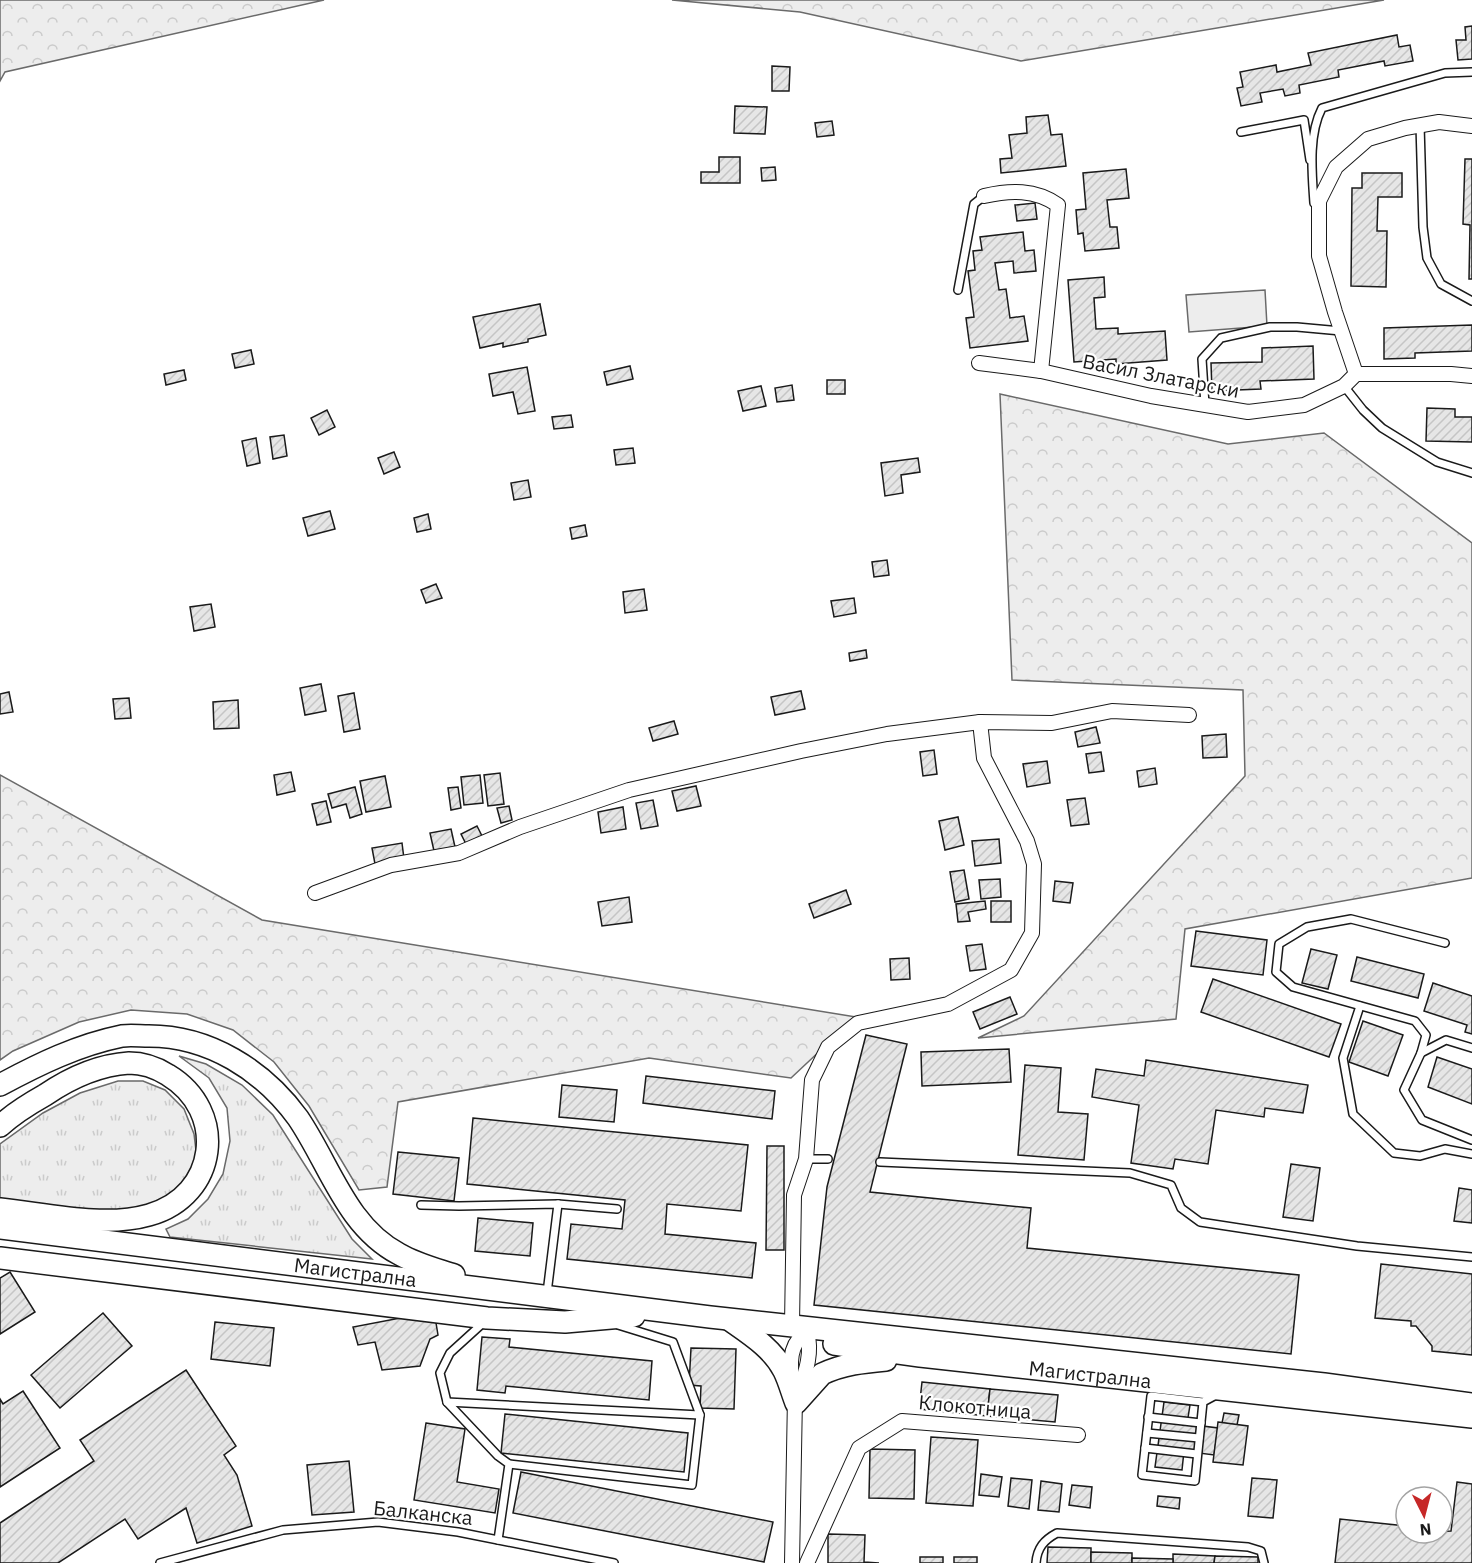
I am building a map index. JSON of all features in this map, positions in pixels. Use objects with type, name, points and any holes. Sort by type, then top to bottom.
[{"type":"main road","points":[[0,1085],[57,1056],[90,1044],[124,1036],[164,1036],[206,1045],[244,1065],[277,1091],[299,1120],[352,1212],[372,1236],[399,1254],[431,1268],[501,1290]]},
{"type":"main road","points":[[0,1126],[64,1082],[107,1066],[131,1063],[161,1071],[187,1089],[202,1112],[208,1142],[201,1175],[192,1188],[169,1207],[151,1215],[110,1220],[0,1209]]},
{"type":"main road","name":"Магистрална","points":[[0,1228],[710,1317],[804,1331],[920,1356],[1127,1382],[1226,1389],[1472,1417]]},
{"type":"main road","points":[[0,1258],[487,1318],[566,1322],[670,1312]]},
{"type":"main road","name":"Магистрална","points":[[710,1317],[804,1331],[1312,1383],[1472,1404]]},
{"type":"main road","points":[[731,1321],[764,1345],[777,1359],[796,1403],[822,1374],[833,1369],[848,1364],[920,1356]]},
{"type":"street","points":[[1472,126],[1439,122],[1405,128],[1368,139],[1336,167],[1319,201],[1319,256],[1356,374],[1472,376]]},
{"type":"street","points":[[984,196],[1007,191],[1045,195],[1058,205],[1041,371]]},
{"type":"street","name":"Васил Златарски","points":[[979,363],[1041,371],[1150,396],[1248,412],[1304,405],[1344,386],[1356,374]]},
{"type":"street","points":[[315,893],[391,865],[459,853],[520,827],[629,790],[801,750],[887,734],[980,722],[1052,723],[1112,711],[1189,715]]},
{"type":"street","points":[[792,1563],[796,1403],[810,1351],[804,1331],[794,1195],[806,1159],[812,1080],[828,1047],[858,1023],[948,1004],[1011,970],[1032,933],[1034,864],[1027,841],[984,758],[980,722]]},
{"type":"street","name":"Клокотница","points":[[807,1563],[859,1448],[902,1421],[1078,1435]]},
{"type":"lane","points":[[1312,178],[1315,121],[1322,108],[1445,73],[1472,72]]},
{"type":"lane","points":[[1241,132],[1304,120],[1319,256]]},
{"type":"lane","points":[[1420,125],[1426,258],[1441,284],[1472,301]]},
{"type":"lane","points":[[958,290],[974,204],[984,196]]},
{"type":"lane","points":[[1205,405],[1202,359],[1221,338],[1270,327],[1341,331]]},
{"type":"lane","points":[[1344,386],[1363,410],[1382,428],[1437,462],[1472,473]]},
{"type":"lane","points":[[1445,943],[1351,920],[1307,927],[1279,944],[1276,972],[1293,987],[1415,1021],[1426,1035],[1421,1053],[1404,1090],[1422,1120],[1472,1140]]},
{"type":"lane","points":[[1360,1006],[1343,1058],[1353,1114],[1394,1153],[1420,1156],[1444,1149],[1472,1154]]},
{"type":"lane","points":[[1421,1053],[1446,1040],[1472,1048]]},
{"type":"lane","points":[[806,1159],[828,1159]]},
{"type":"lane","points":[[880,1162],[1130,1173],[1171,1185],[1181,1208],[1200,1222],[1357,1246],[1472,1257]]},
{"type":"lane","points":[[546,1296],[558,1204]]},
{"type":"lane","points":[[421,1205],[558,1204],[617,1209]]},
{"type":"lane","points":[[487,1318],[450,1353],[440,1373],[447,1402],[498,1456],[509,1464],[692,1485],[700,1415],[674,1342],[601,1319]]},
{"type":"lane","points":[[1143,1391],[1151,1396],[1203,1402],[1226,1389]]},
{"type":"lane","points":[[1151,1396],[1142,1475],[1163,1478],[1195,1481],[1203,1402]]},
{"type":"lane","points":[[447,1402],[700,1415]]},
{"type":"lane","points":[[1148,1417],[1201,1422]]},
{"type":"lane","points":[[1147,1433],[1199,1438]]},
{"type":"lane","points":[[1145,1448],[1197,1454]]},
{"type":"lane","points":[[498,1540],[509,1464]]},
{"type":"lane","name":"Балканска","points":[[160,1563],[283,1530],[378,1522],[458,1532],[614,1563]]},
{"type":"lane","points":[[1036,1563],[1036,1555],[1044,1540],[1057,1533],[1248,1547],[1261,1551],[1264,1563]]},
{"type":"green space","points":[[0,0],[324,0],[5,72],[0,81]]},
{"type":"green space","points":[[672,0],[1384,0],[1021,61],[800,12]]},
{"type":"green space","points":[[1265,290],[1267,326],[1189,332],[1186,295]]},
{"type":"green space","points":[[1000,394],[1228,444],[1324,433],[1472,543],[1472,878],[1185,929],[1176,1019],[978,1038],[1024,1016],[1245,776],[1243,690],[1012,680]]},
{"type":"green space","points":[[0,775],[262,920],[856,1017],[791,1078],[649,1058],[398,1102],[387,1187],[359,1190],[309,1106],[274,1062],[233,1030],[187,1014],[131,1010],[79,1022],[13,1051],[0,1060]]},
{"type":"green space","points":[[179,1056],[206,1064],[242,1085],[273,1115],[352,1239],[372,1259],[170,1237],[166,1229],[188,1219],[208,1199],[223,1174],[230,1141],[227,1108],[209,1078]]},
{"type":"green space","points":[[118,1081],[143,1081],[165,1090],[184,1109],[194,1134],[197,1159],[188,1185],[170,1200],[112,1215],[0,1201],[0,1144],[43,1113],[80,1093]]},
{"type":"building","points":[[1472,26],[1472,59],[1458,60],[1456,40],[1466,40],[1465,27]]},
{"type":"building","points":[[1397,35],[1399,47],[1410,45],[1413,61],[1385,66],[1384,61],[1338,70],[1339,77],[1299,85],[1300,93],[1285,96],[1283,89],[1260,93],[1262,102],[1241,106],[1237,88],[1243,87],[1240,72],[1276,65],[1277,72],[1311,65],[1308,53]]},
{"type":"building","points":[[772,66],[790,67],[789,91],[772,91]]},
{"type":"building","points":[[735,106],[767,107],[765,134],[734,133]]},
{"type":"building","points":[[1048,115],[1051,135],[1062,134],[1066,166],[1001,173],[1000,159],[1012,158],[1009,135],[1027,133],[1026,117]]},
{"type":"building","points":[[832,121],[834,135],[817,137],[815,123]]},
{"type":"building","points":[[719,157],[740,157],[740,183],[701,183],[701,172],[719,172]]},
{"type":"building","points":[[1465,159],[1472,159],[1472,279],[1469,279],[1470,225],[1463,224]]},
{"type":"building","points":[[775,167],[776,180],[762,181],[761,168]]},
{"type":"building","points":[[1126,169],[1129,198],[1107,200],[1110,227],[1117,227],[1119,248],[1085,251],[1083,233],[1078,234],[1076,210],[1086,209],[1083,173]]},
{"type":"building","points":[[1362,173],[1402,173],[1402,197],[1378,197],[1377,231],[1387,231],[1386,287],[1351,286],[1352,188],[1362,188]]},
{"type":"building","points":[[1035,203],[1037,219],[1017,221],[1015,205]]},
{"type":"building","points":[[1023,232],[1025,251],[1034,250],[1036,271],[1014,273],[1013,261],[995,263],[999,290],[1006,289],[1010,318],[1024,316],[1028,341],[970,348],[966,318],[974,317],[968,271],[975,270],[973,251],[982,250],[980,237]]},
{"type":"building","points":[[1104,277],[1105,297],[1094,298],[1096,329],[1118,328],[1118,334],[1165,331],[1167,360],[1116,364],[1116,359],[1074,362],[1068,280]]},
{"type":"building","points":[[540,304],[546,335],[528,339],[528,342],[503,347],[503,343],[480,348],[473,317]]},
{"type":"building","points":[[1472,325],[1472,351],[1415,353],[1415,358],[1384,359],[1384,328]]},
{"type":"building","points":[[1313,346],[1314,379],[1260,381],[1261,389],[1212,391],[1211,363],[1262,362],[1262,348]]},
{"type":"building","points":[[251,350],[254,364],[235,368],[232,354]]},
{"type":"building","points":[[630,366],[633,379],[607,385],[604,372]]},
{"type":"building","points":[[527,367],[535,411],[518,414],[513,392],[493,396],[489,374]]},
{"type":"building","points":[[184,370],[186,380],[166,385],[164,374]]},
{"type":"building","points":[[827,380],[845,380],[845,394],[827,394]]},
{"type":"building","points":[[792,385],[794,400],[777,402],[775,388]]},
{"type":"building","points":[[761,386],[766,406],[743,411],[738,391]]},
{"type":"building","points":[[1427,408],[1455,409],[1455,417],[1472,417],[1472,442],[1426,441]]},
{"type":"building","points":[[327,410],[335,427],[319,435],[311,418]]},
{"type":"building","points":[[571,415],[573,427],[554,429],[552,417]]},
{"type":"building","points":[[284,435],[287,456],[273,459],[270,437]]},
{"type":"building","points":[[256,438],[260,463],[247,466],[242,441]]},
{"type":"building","points":[[633,448],[635,463],[616,465],[614,450]]},
{"type":"building","points":[[394,452],[400,467],[384,474],[378,458]]},
{"type":"building","points":[[918,458],[920,472],[901,475],[903,493],[885,496],[881,463]]},
{"type":"building","points":[[528,480],[531,497],[514,500],[511,483]]},
{"type":"building","points":[[330,511],[335,529],[308,536],[303,518]]},
{"type":"building","points":[[428,514],[431,529],[417,532],[414,518]]},
{"type":"building","points":[[585,525],[587,536],[572,539],[570,528]]},
{"type":"building","points":[[887,560],[889,575],[874,577],[872,562]]},
{"type":"building","points":[[436,584],[442,598],[426,603],[421,590]]},
{"type":"building","points":[[644,589],[647,610],[625,613],[623,592]]},
{"type":"building","points":[[854,598],[856,613],[834,617],[831,601]]},
{"type":"building","points":[[211,604],[215,627],[194,631],[190,607]]},
{"type":"building","points":[[866,650],[867,658],[850,661],[849,653]]},
{"type":"building","points":[[321,684],[326,711],[305,715],[300,688]]},
{"type":"building","points":[[801,691],[805,709],[775,715],[771,697]]},
{"type":"building","points":[[9,692],[13,712],[0,714],[0,694]]},
{"type":"building","points":[[354,693],[360,729],[344,732],[338,696]]},
{"type":"building","points":[[129,698],[131,718],[115,719],[113,699]]},
{"type":"building","points":[[238,700],[239,728],[214,729],[213,702]]},
{"type":"building","points":[[674,721],[678,734],[653,741],[649,728]]},
{"type":"building","points":[[1096,727],[1100,743],[1078,747],[1075,732]]},
{"type":"building","points":[[1226,734],[1227,757],[1203,758],[1202,736]]},
{"type":"building","points":[[934,750],[937,774],[923,776],[920,752]]},
{"type":"building","points":[[1101,752],[1104,771],[1089,773],[1086,754]]},
{"type":"building","points":[[1047,761],[1050,783],[1027,787],[1023,764]]},
{"type":"building","points":[[1155,768],[1157,784],[1139,787],[1137,771]]},
{"type":"building","points":[[291,772],[295,791],[277,795],[274,775]]},
{"type":"building","points":[[500,773],[504,804],[488,806],[484,775]]},
{"type":"building","points":[[480,775],[483,803],[464,805],[461,777]]},
{"type":"building","points":[[385,776],[391,807],[366,812],[360,781]]},
{"type":"building","points":[[696,786],[701,806],[677,811],[672,791]]},
{"type":"building","points":[[355,787],[362,814],[350,818],[346,804],[332,808],[328,794]]},
{"type":"building","points":[[458,787],[461,808],[451,810],[448,788]]},
{"type":"building","points":[[1085,798],[1089,824],[1071,826],[1067,800]]},
{"type":"building","points":[[653,800],[658,826],[641,829],[636,803]]},
{"type":"building","points":[[326,801],[331,822],[317,825],[312,804]]},
{"type":"building","points":[[509,806],[512,820],[501,823],[497,808]]},
{"type":"building","points":[[623,807],[626,829],[601,833],[598,812]]},
{"type":"building","points":[[958,817],[964,845],[945,850],[939,821]]},
{"type":"building","points":[[477,826],[482,836],[466,844],[461,834]]},
{"type":"building","points":[[451,829],[455,847],[434,851],[430,833]]},
{"type":"building","points":[[999,839],[1001,863],[975,866],[972,841]]},
{"type":"building","points":[[402,843],[404,859],[375,864],[372,848]]},
{"type":"building","points":[[964,870],[969,899],[955,902],[950,872]]},
{"type":"building","points":[[1000,879],[1001,897],[981,899],[979,880]]},
{"type":"building","points":[[1055,881],[1073,883],[1070,903],[1053,901]]},
{"type":"building","points":[[846,890],[851,904],[814,918],[809,904]]},
{"type":"building","points":[[629,897],[632,922],[602,926],[598,902]]},
{"type":"building","points":[[985,901],[986,909],[968,912],[970,921],[958,922],[956,904]]},
{"type":"building","points":[[991,901],[1011,901],[1011,922],[991,922]]},
{"type":"building","points":[[1196,931],[1267,940],[1263,975],[1191,966]]},
{"type":"building","points":[[982,944],[986,969],[970,971],[966,946]]},
{"type":"building","points":[[1311,949],[1337,955],[1328,989],[1302,983]]},
{"type":"building","points":[[1357,957],[1424,974],[1418,998],[1351,981]]},
{"type":"building","points":[[909,958],[910,979],[891,980],[890,959]]},
{"type":"building","points":[[1213,979],[1341,1024],[1329,1057],[1201,1012]]},
{"type":"building","points":[[1433,983],[1472,996],[1472,1034],[1465,1032],[1467,1025],[1424,1011]]},
{"type":"building","points":[[1010,997],[1017,1014],[980,1029],[973,1012]]},
{"type":"building","points":[[1363,1021],[1403,1035],[1388,1076],[1349,1062]]},
{"type":"building","points":[[866,1035],[907,1044],[870,1192],[1031,1208],[1027,1248],[1299,1275],[1291,1354],[814,1305],[827,1187]]},
{"type":"building","points":[[1009,1049],[1011,1082],[922,1086],[921,1052]]},
{"type":"building","points":[[1437,1057],[1472,1069],[1472,1104],[1428,1087]]},
{"type":"building","points":[[1146,1060],[1308,1085],[1303,1113],[1265,1108],[1264,1117],[1216,1110],[1208,1164],[1175,1159],[1173,1169],[1131,1163],[1139,1105],[1092,1097],[1096,1069],[1144,1076]]},
{"type":"building","points":[[1025,1065],[1061,1068],[1058,1112],[1088,1114],[1084,1160],[1018,1155]]},
{"type":"building","points":[[646,1076],[775,1091],[772,1119],[643,1103]]},
{"type":"building","points":[[562,1085],[617,1090],[614,1122],[559,1117]]},
{"type":"building","points":[[473,1118],[748,1145],[741,1211],[667,1204],[665,1234],[756,1243],[752,1278],[567,1259],[571,1224],[622,1229],[625,1200],[467,1184]]},
{"type":"building","points":[[767,1146],[784,1146],[784,1250],[766,1250]]},
{"type":"building","points":[[398,1152],[459,1158],[454,1201],[393,1194]]},
{"type":"building","points":[[1291,1164],[1320,1168],[1313,1221],[1283,1217]]},
{"type":"building","points":[[1459,1188],[1472,1190],[1472,1223],[1454,1221]]},
{"type":"building","points":[[478,1218],[533,1223],[530,1256],[475,1251]]},
{"type":"building","points":[[1381,1264],[1472,1274],[1472,1355],[1432,1351],[1432,1346],[1416,1326],[1411,1326],[1411,1321],[1375,1318]]},
{"type":"building","points":[[10,1272],[35,1312],[0,1334],[0,1278]]},
{"type":"building","points":[[103,1313],[132,1346],[60,1408],[31,1375]]},
{"type":"building","points":[[416,1315],[435,1317],[438,1335],[430,1339],[420,1366],[382,1370],[375,1342],[358,1345],[353,1327]]},
{"type":"building","points":[[215,1322],[274,1328],[270,1366],[211,1359]]},
{"type":"building","points":[[482,1337],[510,1339],[509,1347],[652,1361],[649,1400],[506,1386],[505,1393],[477,1390]]},
{"type":"building","points":[[691,1348],[736,1349],[734,1409],[700,1408],[701,1386],[689,1385]]},
{"type":"building","points":[[186,1370],[236,1446],[224,1455],[237,1475],[252,1526],[197,1543],[186,1508],[138,1539],[125,1519],[58,1563],[0,1563],[0,1523],[94,1461],[80,1440]]},
{"type":"building","points":[[922,1382],[990,1389],[987,1416],[919,1409]]},
{"type":"building","points":[[990,1389],[1058,1395],[1055,1422],[987,1416]]},
{"type":"building","points":[[23,1391],[60,1448],[0,1487],[0,1399],[3,1404]]},
{"type":"building","points":[[1164,1402],[1190,1405],[1187,1424],[1218,1428],[1214,1455],[1184,1451],[1182,1470],[1155,1467]]},
{"type":"building","points":[[1224,1413],[1239,1415],[1237,1425],[1222,1423]]},
{"type":"building","points":[[505,1414],[688,1433],[684,1472],[501,1453]]},
{"type":"building","points":[[1218,1422],[1248,1426],[1243,1465],[1213,1462]]},
{"type":"building","points":[[426,1423],[465,1429],[457,1482],[499,1489],[495,1513],[414,1500]]},
{"type":"building","points":[[931,1437],[978,1440],[973,1506],[926,1503]]},
{"type":"building","points":[[870,1449],[915,1450],[914,1499],[869,1498]]},
{"type":"building","points":[[349,1461],[354,1512],[312,1515],[307,1465]]},
{"type":"building","points":[[521,1472],[773,1522],[764,1562],[513,1513]]},
{"type":"building","points":[[981,1474],[1002,1477],[999,1497],[979,1495]]},
{"type":"building","points":[[1011,1478],[1032,1480],[1029,1509],[1008,1506]]},
{"type":"building","points":[[1252,1478],[1277,1480],[1273,1518],[1248,1516]]},
{"type":"building","points":[[1041,1481],[1062,1484],[1059,1512],[1038,1510]]},
{"type":"building","points":[[1457,1482],[1472,1484],[1472,1563],[1335,1563],[1340,1519],[1394,1525],[1394,1545],[1454,1545],[1454,1506]]},
{"type":"building","points":[[1072,1485],[1092,1487],[1090,1508],[1069,1505]]},
{"type":"building","points":[[1158,1496],[1180,1498],[1179,1509],[1157,1506]]},
{"type":"building","points":[[828,1534],[865,1535],[864,1562],[879,1563],[828,1563]]},
{"type":"building","points":[[1048,1547],[1091,1548],[1091,1563],[1047,1563]]},
{"type":"building","points":[[1091,1552],[1132,1553],[1132,1563],[1091,1563]]},
{"type":"building","points":[[1173,1554],[1215,1556],[1214,1563],[1173,1563]]},
{"type":"building","points":[[1215,1556],[1258,1557],[1258,1563],[1214,1563]]},
{"type":"building","points":[[920,1557],[943,1557],[943,1563],[920,1563]]},
{"type":"building","points":[[954,1557],[977,1557],[977,1563],[954,1563]]},
{"type":"building","points":[[1132,1558],[1173,1559],[1173,1563],[1132,1563]]}]
